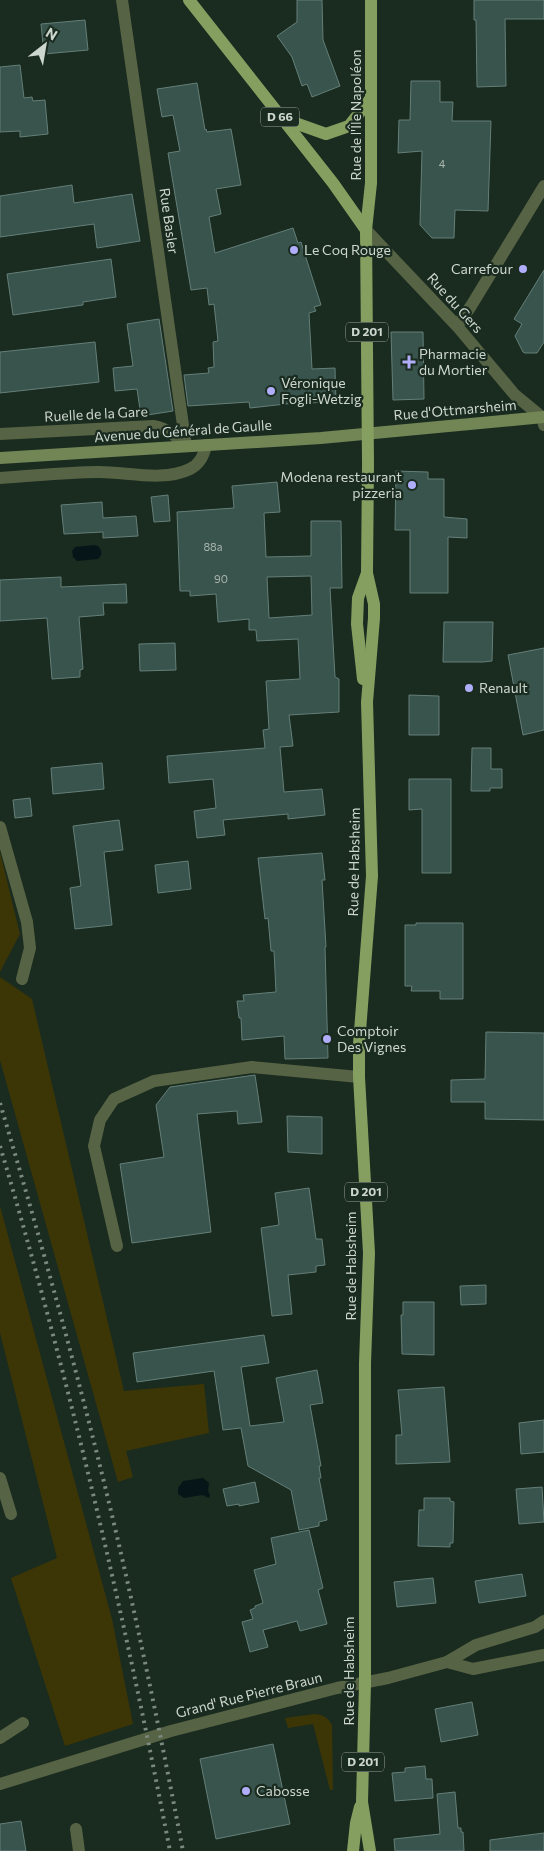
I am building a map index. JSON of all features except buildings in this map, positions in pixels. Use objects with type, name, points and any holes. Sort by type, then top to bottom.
[{"type":"main road","name":"D 66","points":[[188,0],[333,182],[366,230]]},
{"type":"main road","name":"Rue de l'Île Napoléon","points":[[366,230],[371,183],[371,0]]},
{"type":"main road","name":"D 66","points":[[281,118],[326,134],[349,126],[371,98]]},
{"type":"main road","name":"Rue de Habsheim","points":[[366,230],[367,573],[358,598],[357,624],[367,702],[372,876],[359,1044],[359,1077],[369,1253],[365,1363],[365,1683],[362,1802],[370,1851]]},
{"type":"main road","name":"Rue d'Ottmarsheim","points":[[368,434],[543,420]]},
{"type":"main road","name":"Avenue du Général de Gaulle","points":[[0,458],[368,434]]},
{"type":"main road","name":"Rue de Habsheim","points":[[353,1851],[356,1823],[362,1802]]},
{"type":"street","name":"Rue Basler","points":[[122,0],[186,446]]},
{"type":"street","points":[[457,326],[544,186]]},
{"type":"street","name":"Rue du Gers","points":[[366,230],[457,326],[515,395],[543,420]]},
{"type":"street","name":"Ruelle de la Gare","points":[[0,434],[153,426],[164,428],[174,433],[186,446]]},
{"type":"street","points":[[0,478],[97,472],[159,475],[180,472],[198,464],[203,457],[206,445]]},
{"type":"street","points":[[0,827],[27,922],[30,948],[22,979]]},
{"type":"street","points":[[117,1246],[94,1146],[100,1120],[114,1099],[154,1081],[252,1066],[359,1077]]},
{"type":"street","points":[[0,1478],[10,1514]]},
{"type":"street","points":[[447,1662],[476,1645],[535,1627],[544,1621]]},
{"type":"street","points":[[447,1662],[473,1669],[544,1655]]},
{"type":"street","name":"Grand' Rue Pierre Braun","points":[[0,1784],[171,1731],[447,1662]]},
{"type":"street","points":[[0,1738],[23,1723]]},
{"type":"street","points":[[76,1829],[79,1851]]},
{"type":"shaded area","points":[[98,546],[101,551],[101,556],[98,559],[77,561],[73,557],[72,551],[75,547]]},
{"type":"shaded area","points":[[0,852],[20,934],[0,972]]},
{"type":"shaded area","points":[[0,977],[32,999],[124,1391],[204,1384],[209,1433],[126,1451],[133,1477],[118,1482],[0,1060]]},
{"type":"shaded area","points":[[0,1206],[112,1619],[133,1724],[65,1746],[11,1578],[57,1558],[0,1333]]},
{"type":"shaded area","points":[[203,1478],[209,1483],[209,1498],[202,1495],[184,1498],[178,1494],[178,1488],[183,1481]]},
{"type":"shaded area","points":[[315,1714],[325,1717],[332,1725],[333,1790],[330,1790],[313,1724],[288,1728],[285,1718]]},
{"type":"railway","points":[[0,1103],[34,1219],[97,1453],[148,1676],[183,1851]]},
{"type":"railway","points":[[0,1146],[49,1321],[94,1496],[134,1673],[170,1851]]},
{"type":"place","name":"Le Coq Rouge","points":[[294,250]]},
{"type":"place","name":"Carrefour","points":[[523,269]]},
{"type":"place","name":"Pharmacie du Mortier","points":[[409,362]]},
{"type":"place","name":"Véronique Fogli-Wetzig","points":[[271,391]]},
{"type":"place","name":"Modena restaurant pizzeria","points":[[412,485]]},
{"type":"place","name":"Renault","points":[[469,688]]},
{"type":"place","name":"Comptoir Des Vignes","points":[[327,1039]]},
{"type":"place","name":"Cabosse","points":[[246,1791]]}]
